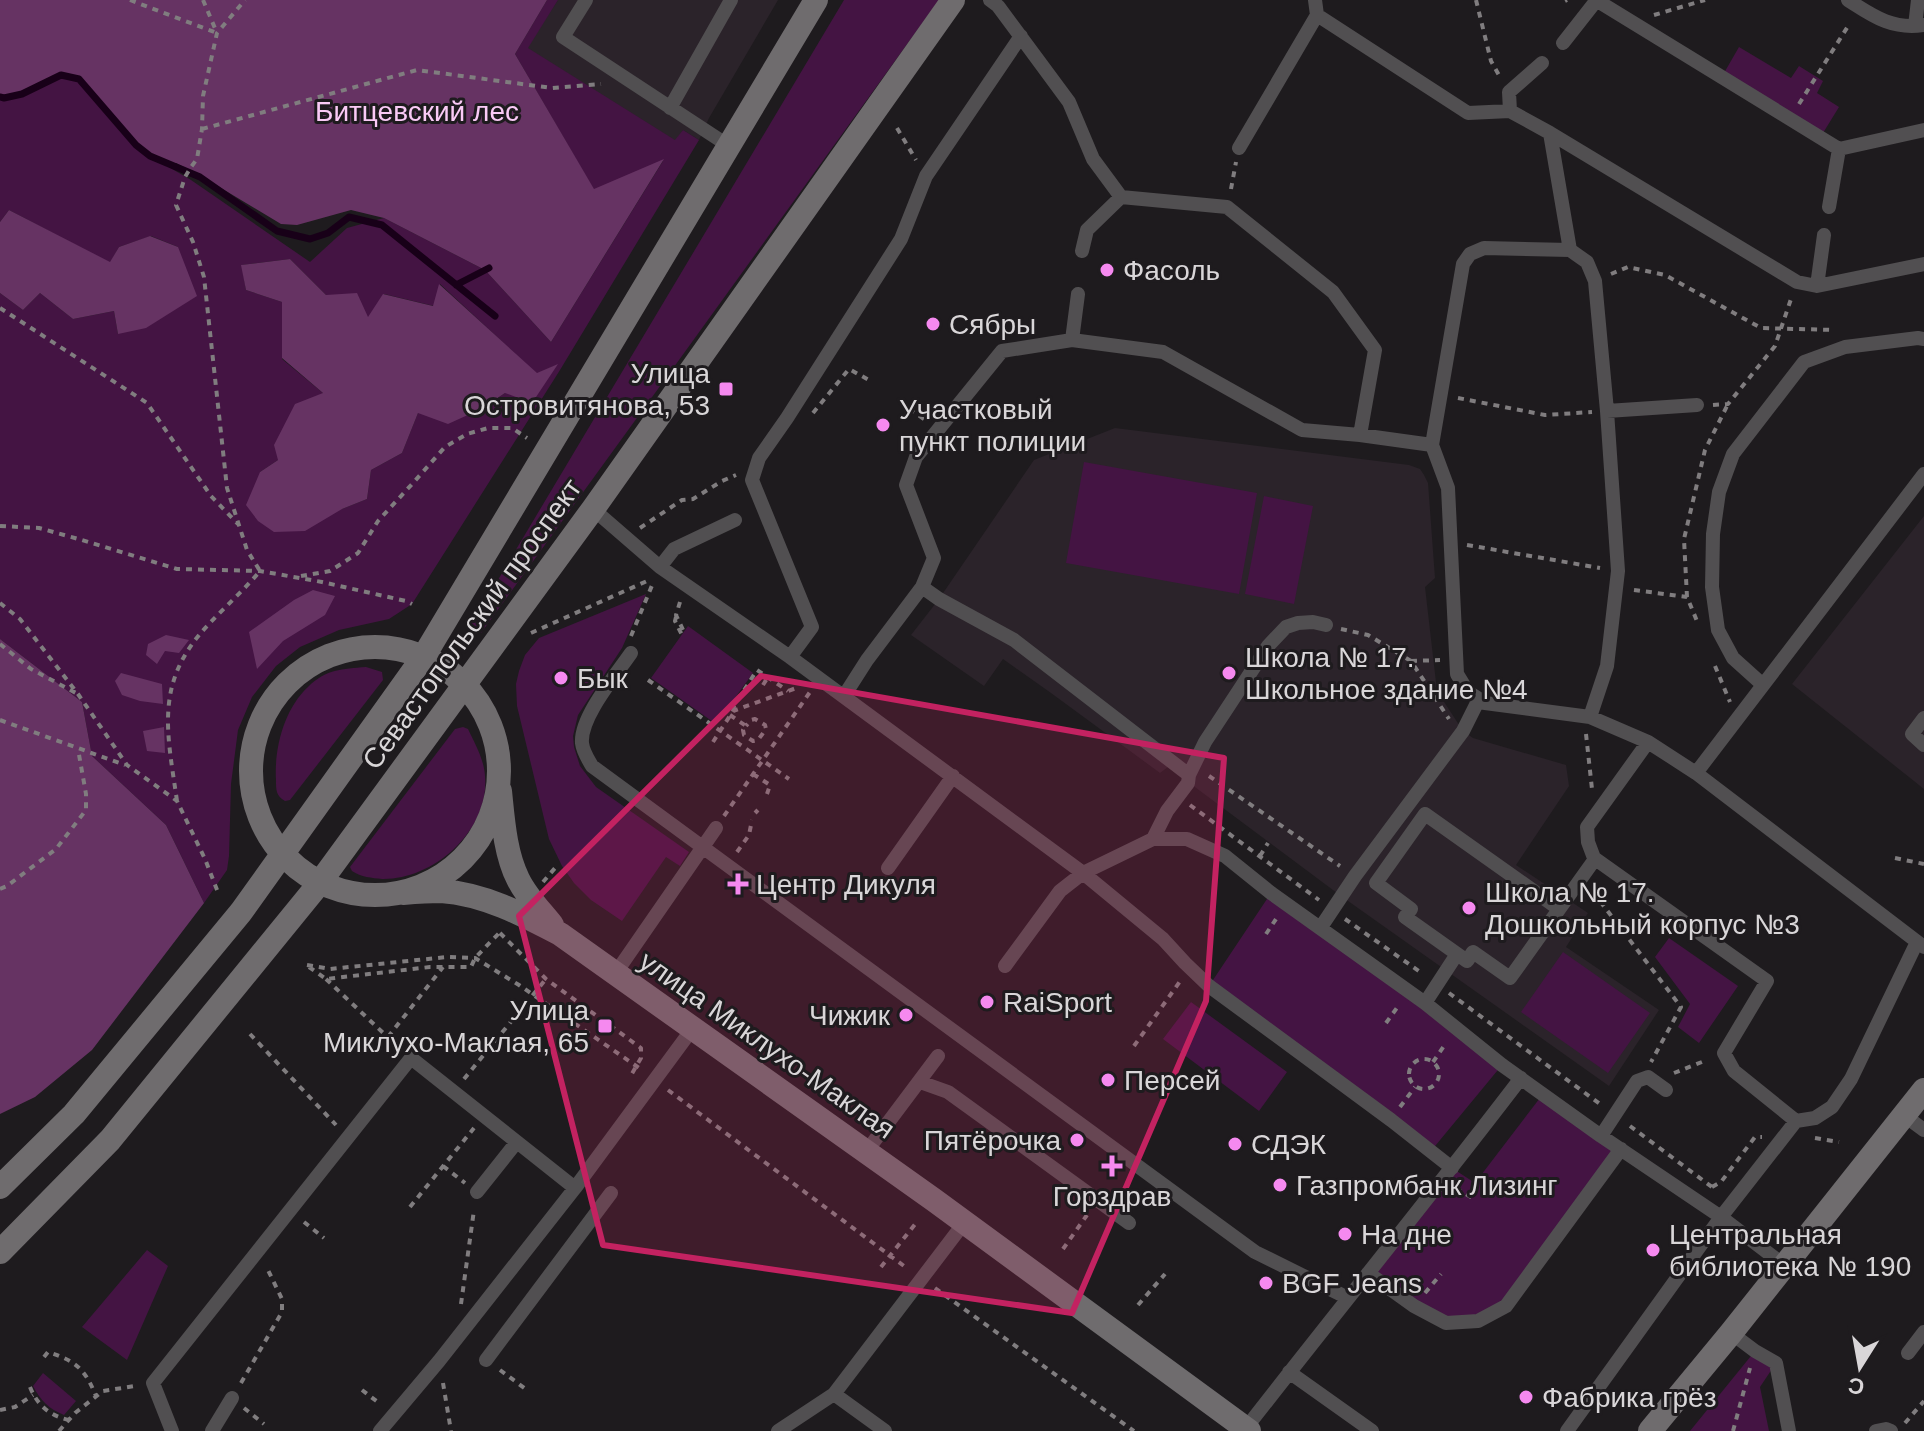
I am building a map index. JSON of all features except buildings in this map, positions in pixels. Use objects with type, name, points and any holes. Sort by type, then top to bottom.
[{"type":"main road","name":"Севастопольский проспект","points":[[0,1187],[74,1114],[241,912],[424,656],[816,0]]},
{"type":"main road","name":"Севастопольский проспект","points":[[0,1252],[110,1140],[318,885],[593,509],[953,0]]},
{"type":"main road","points":[[280,858],[265,833],[258,808],[256,778],[257,756],[273,706],[287,683],[307,665],[331,651],[363,645],[394,647],[424,656],[446,669],[465,686],[483,711],[494,739],[498,769],[486,825],[471,848],[452,868],[430,883],[403,893]]},
{"type":"main road","name":"улица Миклухо-Маклая","points":[[498,769],[510,861],[530,898],[560,934]]},
{"type":"main road","name":"улица Миклухо-Маклая","points":[[280,858],[318,885],[346,894],[374,897],[440,891],[471,895],[518,911],[560,934],[1248,1430]]},
{"type":"main road","points":[[1650,1431],[1784,1265],[1914,1123],[1924,1090]]},
{"type":"lane","points":[[586,0],[563,37],[729,146]]},
{"type":"lane","points":[[670,108],[731,0]]},
{"type":"lane","points":[[990,0],[998,6],[1069,102],[1093,159],[1121,197],[1227,207],[1333,292],[1375,350],[1360,435]]},
{"type":"lane","points":[[1563,43],[1596,0],[1839,149],[1924,130]]},
{"type":"lane","points":[[1854,4],[1884,23],[1919,25],[1918,0]]},
{"type":"lane","points":[[1239,148],[1316,8],[1468,113],[1510,111],[1797,282],[1817,286],[1924,264]]},
{"type":"lane","points":[[790,657],[812,627],[752,480],[759,458],[901,239],[926,176],[1021,36]]},
{"type":"lane","points":[[1510,111],[1509,92],[1542,63]]},
{"type":"lane","points":[[1550,133],[1570,250]]},
{"type":"lane","points":[[1829,207],[1839,149]]},
{"type":"lane","points":[[1082,251],[1087,230],[1121,197]]},
{"type":"lane","points":[[1817,286],[1824,235]]},
{"type":"lane","points":[[1567,1431],[1721,1217],[1796,1121],[1815,1118],[1832,1107],[1851,1079],[1921,944],[1696,773],[1648,742],[1590,717],[1485,703],[1468,692],[1457,674],[1448,488],[1432,445],[1463,264],[1470,254],[1484,248],[1570,250],[1587,262],[1595,281],[1618,571],[1607,666],[1590,717]]},
{"type":"lane","points":[[1072,340],[1078,294]]},
{"type":"lane","points":[[1763,685],[1733,658],[1725,644],[1718,630],[1712,587],[1713,534],[1719,492],[1733,454],[1804,362],[1845,347],[1924,339]]},
{"type":"lane","points":[[844,696],[862,655],[922,587],[934,558],[906,485],[916,457],[1002,351],[1072,340],[1163,352],[1302,430],[1432,445]]},
{"type":"lane","points":[[1607,411],[1697,405]]},
{"type":"lane","points":[[1696,773],[1924,474]]},
{"type":"lane","points":[[593,509],[660,567],[844,696],[1083,873],[1163,939],[1209,986],[1452,1168]]},
{"type":"lane","points":[[660,567],[674,549],[735,520]]},
{"type":"lane","points":[[922,587],[1014,640],[1192,770]]},
{"type":"lane","points":[[1153,839],[1167,811],[1188,783],[1205,742],[1268,646],[1286,627],[1313,622],[1326,625]]},
{"type":"lane","points":[[631,653],[588,717],[583,730],[582,745],[592,766],[1255,1252],[1348,1298]]},
{"type":"lane","points":[[1321,927],[1460,734],[1479,699]]},
{"type":"lane","points":[[1924,718],[1912,734],[1924,745]]},
{"type":"lane","points":[[1648,742],[1587,827],[1588,842],[1595,859],[1767,981],[1724,1053],[1734,1071],[1796,1121]]},
{"type":"lane","points":[[888,868],[953,776]]},
{"type":"lane","points":[[1559,909],[1425,814],[1376,883],[1411,909],[1405,917],[1457,954],[1467,961],[1473,952],[1510,978],[1595,859]]},
{"type":"lane","points":[[615,974],[716,828]]},
{"type":"lane","points":[[1005,966],[1060,891],[1083,873],[1153,839],[1187,839],[1225,856],[1521,1078],[1721,1217],[1784,1265]]},
{"type":"lane","points":[[1425,1003],[1457,954]]},
{"type":"lane","points":[[380,1431],[575,1188],[693,1028]]},
{"type":"lane","points":[[866,1152],[938,1056]]},
{"type":"lane","points":[[172,1431],[153,1383],[411,1058],[575,1188]]},
{"type":"lane","points":[[1248,1430],[1289,1372],[1521,1078]]},
{"type":"lane","points":[[1601,1136],[1637,1081],[1656,1083]]},
{"type":"lane","points":[[920,1082],[948,1092],[1129,1223]]},
{"type":"lane","points":[[477,1192],[516,1143]]},
{"type":"lane","points":[[1368,1273],[1414,1306],[1446,1323],[1478,1321],[1506,1306],[1621,1149]]},
{"type":"lane","points":[[486,1360],[611,1193]]},
{"type":"lane","points":[[778,1431],[834,1394],[964,1223]]},
{"type":"lane","points":[[1908,1353],[1924,1332]]},
{"type":"lane","points":[[1731,1333],[1776,1363],[1789,1431]]},
{"type":"lane","points":[[1289,1372],[1372,1431]]},
{"type":"lane","points":[[834,1394],[885,1431]]},
{"type":"lane","points":[[212,1431],[232,1398]]},
{"type":"lane","points":[[1876,1431],[1891,1431]]},
{"type":"path","points":[[130,0],[217,33]]},
{"type":"path","points":[[203,0],[217,33]]},
{"type":"path","points":[[245,0],[217,33],[203,96],[197,159],[185,177],[176,205],[193,242],[204,277],[227,488],[247,550],[260,571]]},
{"type":"path","points":[[1476,0],[1491,61],[1509,92]]},
{"type":"path","points":[[1630,22],[1705,0]]},
{"type":"path","points":[[1790,119],[1854,4]]},
{"type":"path","points":[[202,129],[417,70],[552,88],[631,82]]},
{"type":"path","points":[[897,128],[926,176]]},
{"type":"path","points":[[1227,207],[1239,148]]},
{"type":"path","points":[[1595,281],[1628,267],[1665,275],[1761,328],[1848,329]]},
{"type":"path","points":[[1697,405],[1728,404],[1775,346],[1797,282]]},
{"type":"path","points":[[0,308],[147,403],[211,496],[239,526]]},
{"type":"path","points":[[814,413],[849,369],[869,380]]},
{"type":"path","points":[[1440,394],[1545,415],[1607,411]]},
{"type":"path","points":[[296,577],[330,571],[358,553],[378,521],[445,447],[467,434],[488,428],[512,428],[527,438]]},
{"type":"path","points":[[626,538],[682,500],[693,499],[722,481]]},
{"type":"path","points":[[0,526],[39,528],[177,569],[260,571],[412,604]]},
{"type":"path","points":[[1451,542],[1618,571]]},
{"type":"path","points":[[219,895],[177,801],[167,716],[170,688],[179,664],[206,627],[260,571]]},
{"type":"path","points":[[524,642],[531,634],[648,581],[661,586]]},
{"type":"path","points":[[1616,587],[1687,597],[1698,624]]},
{"type":"path","points":[[682,596],[676,615],[683,634]]},
{"type":"path","points":[[0,603],[20,619],[78,694],[127,765]]},
{"type":"path","points":[[1326,625],[1368,635],[1411,661],[1460,734]]},
{"type":"path","points":[[0,645],[31,669],[78,694]]},
{"type":"path","points":[[1411,661],[1432,659]]},
{"type":"path","points":[[1715,665],[1737,719]]},
{"type":"path","points":[[713,742],[757,670],[788,691]]},
{"type":"path","points":[[763,685],[768,677]]},
{"type":"path","points":[[648,680],[789,779]]},
{"type":"path","points":[[716,828],[811,690],[804,685],[732,713]]},
{"type":"path","points":[[732,713],[746,726]]},
{"type":"path","points":[[1590,717],[1586,736],[1595,815]]},
{"type":"path","points":[[755,719],[766,729],[758,740],[753,741],[744,735],[746,726],[755,719]]},
{"type":"path","points":[[0,720],[127,765],[177,801]]},
{"type":"path","points":[[0,889],[56,849],[86,810],[78,749]]},
{"type":"path","points":[[1192,770],[1355,876]]},
{"type":"path","points":[[753,774],[770,785],[767,794]]},
{"type":"path","points":[[1260,856],[1268,843]]},
{"type":"path","points":[[1895,858],[1924,864]]},
{"type":"path","points":[[540,885],[555,868]]},
{"type":"path","points":[[1581,878],[1681,1007],[1651,1061],[1656,1083],[1724,1053]]},
{"type":"path","points":[[1266,934],[1273,924]]},
{"type":"path","points":[[326,979],[430,967],[471,967],[475,958],[507,925]]},
{"type":"path","points":[[500,933],[546,979],[641,1048],[641,1058],[630,1077]]},
{"type":"path","points":[[411,1058],[307,965],[330,969],[447,957],[475,958],[637,1067],[890,1256],[1134,1431]]},
{"type":"path","points":[[388,1037],[443,967]]},
{"type":"path","points":[[1134,1046],[1182,978]]},
{"type":"path","points":[[453,1093],[546,979]]},
{"type":"path","points":[[250,1034],[347,1137]]},
{"type":"path","points":[[1422,1059],[1433,1062],[1439,1072],[1436,1083],[1426,1089],[1415,1087],[1409,1077],[1412,1065],[1422,1059]]},
{"type":"path","points":[[1391,1120],[1415,1087]]},
{"type":"path","points":[[410,1207],[483,1117]]},
{"type":"path","points":[[443,1166],[477,1192],[456,1338]]},
{"type":"path","points":[[290,1210],[324,1238]]},
{"type":"path","points":[[1063,1249],[1083,1220]]},
{"type":"path","points":[[881,1267],[916,1223]]},
{"type":"path","points":[[232,1398],[282,1312],[282,1299],[258,1250]]},
{"type":"path","points":[[1138,1305],[1165,1274]]},
{"type":"path","points":[[1414,1306],[1441,1274]]},
{"type":"path","points":[[1733,1431],[1755,1351]]},
{"type":"path","points":[[44,1357],[48,1352],[74,1362],[96,1396]]},
{"type":"path","points":[[439,1361],[451,1431]]},
{"type":"path","points":[[59,1431],[75,1413],[103,1391],[153,1383]]},
{"type":"path","points":[[30,1387],[33,1395],[49,1412],[69,1420]]},
{"type":"path","points":[[362,1390],[393,1415]]},
{"type":"path","points":[[0,1410],[15,1407],[33,1395]]},
{"type":"path","points":[[1917,1410],[1924,1401]]},
{"type":"highlighted area","points":[[761,676],[1224,758],[1206,1001],[1072,1313],[603,1245],[519,916]]},
{"type":"shaded area","points":[[547,0],[558,0],[528,48],[675,140],[683,130],[699,140],[560,370],[412,604],[389,619],[339,630],[300,647],[276,666],[252,697],[238,730],[231,784],[227,870],[204,903],[166,825],[92,756],[82,702],[0,639],[0,293],[23,310],[40,293],[73,319],[114,311],[118,334],[178,247],[151,236],[119,247],[110,263],[9,210],[0,222],[0,97],[22,94],[61,75],[79,79],[136,145],[310,262],[347,228],[384,218],[485,270],[551,342],[663,161],[594,190],[515,54]],"holes":[[[290,259],[326,295],[368,318],[384,294],[434,306],[440,284],[537,374],[556,365],[481,409],[418,413],[402,453],[371,470],[367,499],[342,509],[260,472],[278,460],[323,393],[282,359],[282,302],[246,290],[242,265]]]},
{"type":"shaded area","points":[[558,0],[778,0],[699,140],[683,130],[676,141],[527,48]]},
{"type":"shaded area","points":[[844,0],[939,0],[666,378],[661,379],[663,382],[481,633],[471,625]]},
{"type":"shaded area","points":[[1739,47],[1791,78],[1799,66],[1823,81],[1817,93],[1839,107],[1823,133],[1724,73]]},
{"type":"shaded area","name":"Школа № 17. Школьное здание №4","points":[[1115,428],[1409,465],[1420,469],[1428,483],[1435,578],[1425,587],[1437,691],[1463,731],[1473,738],[1566,765],[1569,786],[1516,865],[1588,913],[1566,947],[1659,1010],[1609,1086],[1341,896],[1168,767],[1160,773],[1003,659],[984,686],[911,635],[1034,460]]},
{"type":"shaded area","points":[[1084,462],[1257,493],[1239,594],[1066,563]]},
{"type":"shaded area","points":[[1264,496],[1313,506],[1294,604],[1245,594]]},
{"type":"shaded area","points":[[1924,516],[1924,789],[1792,684]]},
{"type":"shaded area","points":[[646,594],[622,648],[578,715],[573,736],[580,766],[596,787],[689,852],[680,866],[666,857],[622,921],[591,900],[574,883],[549,839],[517,706],[516,684],[525,655],[539,638]]},
{"type":"shaded area","points":[[688,626],[753,673],[716,724],[651,678]]},
{"type":"shaded area","points":[[366,667],[382,672],[383,680],[290,800],[285,801],[276,790],[277,755],[282,730],[293,706],[308,687],[328,673]]},
{"type":"shaded area","points":[[455,729],[468,729],[476,746],[485,776],[484,796],[468,833],[439,861],[421,871],[382,879],[352,871],[350,867]]},
{"type":"shaded area","points":[[1271,893],[1502,1065],[1431,1151],[1209,986]]},
{"type":"shaded area","points":[[1669,938],[1738,986],[1699,1043],[1678,1027],[1690,1004],[1655,957]]},
{"type":"shaded area","points":[[1563,952],[1650,1013],[1608,1073],[1521,1012]]},
{"type":"shaded area","points":[[1191,1002],[1287,1072],[1259,1111],[1163,1039]]},
{"type":"shaded area","points":[[1543,1094],[1621,1149],[1506,1306],[1446,1323],[1368,1273],[1452,1168],[1475,1183]]},
{"type":"shaded area","points":[[147,1250],[168,1266],[127,1360],[82,1327]]},
{"type":"shaded area","points":[[1755,1351],[1776,1363],[1760,1387],[1769,1431],[1690,1431]]},
{"type":"shaded area","points":[[43,1373],[76,1401],[64,1415],[46,1404],[33,1386]]},
{"type":"green space","name":"Битцевский лес","points":[[0,0],[547,0],[515,54],[594,189],[664,159],[551,342],[485,270],[384,218],[351,210],[297,225],[281,224],[176,163],[172,168],[150,156],[136,145],[79,79],[61,75],[22,94],[0,97]]},
{"type":"green space","points":[[9,210],[110,262],[119,247],[150,236],[178,247],[197,296],[146,328],[118,334],[114,311],[73,319],[40,293],[23,310],[0,293],[0,222]]},
{"type":"green space","points":[[290,259],[326,295],[357,293],[368,317],[383,294],[433,306],[439,284],[537,373],[558,364],[532,403],[505,393],[481,409],[448,424],[418,413],[402,453],[371,470],[367,499],[342,509],[305,531],[274,532],[258,521],[246,505],[260,472],[278,460],[274,445],[295,404],[323,393],[282,358],[282,302],[246,290],[241,265]]},
{"type":"green space","points":[[313,590],[335,596],[325,615],[283,641],[257,669],[249,632]]},
{"type":"green space","points":[[166,635],[189,640],[179,653],[165,651],[157,664],[146,655],[148,644]]},
{"type":"green space","points":[[0,639],[82,702],[92,756],[166,825],[204,903],[92,1050],[35,1097],[0,1114]]},
{"type":"green space","points":[[121,673],[162,684],[163,704],[122,695],[115,681]]},
{"type":"green space","points":[[164,727],[165,753],[147,751],[143,731]]},
{"type":"waterway","points":[[0,97],[22,94],[61,75],[79,79],[136,145],[150,156],[200,177],[277,231],[310,239],[328,233],[349,217],[382,225],[495,316]]},
{"type":"waterway","points":[[456,285],[489,268]]},
{"type":"place","name":"Фасоль","points":[[1107,270]]},
{"type":"place","name":"Сябры","points":[[933,324]]},
{"type":"place","name":"Улица Островитянова, 53","points":[[726,389]]},
{"type":"place","name":"Участковый пункт полиции","points":[[883,425]]},
{"type":"place","name":"Школа № 17. Школьное здание №4","points":[[1229,673]]},
{"type":"place","name":"Бык","points":[[561,678]]},
{"type":"place","name":"Центр Дикуля","points":[[738,884]]},
{"type":"place","name":"Школа № 17. Дошкольный корпус №3","points":[[1469,908]]},
{"type":"place","name":"RaiSport","points":[[987,1002]]},
{"type":"place","name":"Чижик","points":[[906,1015]]},
{"type":"place","name":"Улица Миклухо-Маклая, 65","points":[[605,1026]]},
{"type":"place","name":"Персей","points":[[1108,1080]]},
{"type":"place","name":"Пятёрочка","points":[[1077,1140]]},
{"type":"place","name":"СДЭК","points":[[1235,1144]]},
{"type":"place","name":"Горздрав","points":[[1112,1166]]},
{"type":"place","name":"Газпромбанк Лизинг","points":[[1280,1185]]},
{"type":"place","name":"На дне","points":[[1345,1234]]},
{"type":"place","name":"Центральная библиотека № 190","points":[[1653,1250]]},
{"type":"place","name":"BGF Jeans","points":[[1266,1283]]},
{"type":"place","name":"Фабрика грёз","points":[[1526,1397]]}]
